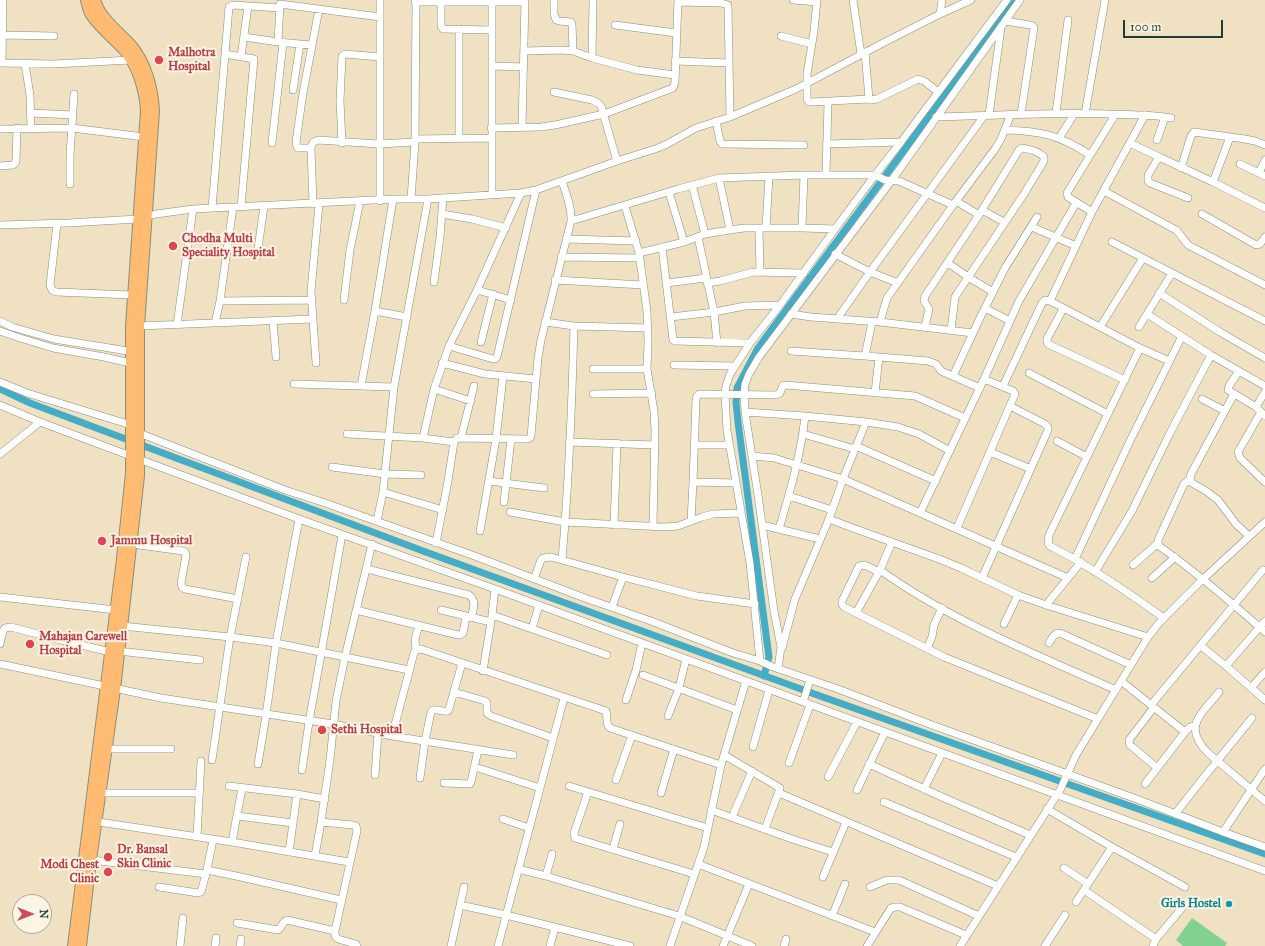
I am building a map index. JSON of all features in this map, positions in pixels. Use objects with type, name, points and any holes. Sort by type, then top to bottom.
[{"type":"highway","points":[[86,0],[91,14],[126,52],[131,60],[138,75],[145,101],[141,295],[139,326],[135,353]]},
{"type":"highway","points":[[73,946],[93,821],[110,687],[116,610],[135,453],[135,353],[132,295],[143,218],[154,111],[154,100],[151,86],[146,72],[133,47],[98,10],[95,0]]},
{"type":"highway","points":[[114,651],[122,626],[140,476],[135,453]]},
{"type":"highway","points":[[81,946],[91,860],[93,821],[101,792],[106,749],[110,687]]},
{"type":"street","points":[[0,1],[3,0],[1,63],[54,64],[131,60]]},
{"type":"street","points":[[380,0],[380,200]]},
{"type":"street","points":[[554,0],[554,17],[556,20],[571,22],[572,24],[573,51]]},
{"type":"street","points":[[592,58],[593,0]]},
{"type":"street","points":[[793,0],[817,1],[806,84],[806,96],[808,102],[877,99],[918,78],[938,92]]},
{"type":"street","points":[[853,0],[863,53],[869,99]]},
{"type":"street","points":[[940,14],[942,0]]},
{"type":"street","points":[[0,225],[57,224],[143,218],[193,209],[394,199],[428,199],[521,193],[536,190],[658,148],[668,144],[687,132],[730,117],[806,84],[863,53],[971,0]]},
{"type":"street","points":[[781,654],[752,456],[741,394],[749,374],[759,357],[835,254],[882,178],[901,142],[1007,0]]},
{"type":"street","points":[[770,666],[755,604],[750,562],[729,445],[728,395],[726,386],[730,374],[750,343],[835,230],[936,117],[1020,0]]},
{"type":"street","points":[[1085,114],[1105,0]]},
{"type":"street","points":[[412,199],[415,141],[416,1],[525,1],[522,127]]},
{"type":"street","points":[[492,195],[492,30],[497,1]]},
{"type":"street","points":[[491,128],[548,126],[604,114],[673,88],[675,86],[678,1],[721,3],[728,5],[730,117]]},
{"type":"street","points":[[441,2],[442,29],[492,30]]},
{"type":"street","points":[[212,208],[230,7],[233,5],[248,6],[298,3],[319,9],[380,17]]},
{"type":"street","points":[[272,143],[280,42],[280,4]]},
{"type":"street","points":[[241,57],[248,6]]},
{"type":"street","points":[[311,148],[299,148],[297,147],[296,142],[311,45],[319,9]]},
{"type":"street","points":[[1056,113],[1068,20]]},
{"type":"street","points":[[1003,24],[1030,25],[1034,28],[1021,114]]},
{"type":"street","points":[[837,319],[927,194],[986,116],[1003,24]]},
{"type":"street","points":[[615,25],[676,33]]},
{"type":"street","points":[[459,29],[459,139]]},
{"type":"street","points":[[3,36],[54,36]]},
{"type":"street","points":[[781,36],[812,44]]},
{"type":"street","points":[[244,37],[311,45]]},
{"type":"street","points":[[293,90],[300,44]]},
{"type":"street","points":[[524,51],[573,51],[592,58],[637,70],[675,74]]},
{"type":"street","points":[[226,54],[254,59],[241,207]]},
{"type":"street","points":[[342,143],[340,101],[342,56],[345,54],[380,57]]},
{"type":"street","points":[[675,61],[729,63]]},
{"type":"street","points":[[25,64],[30,89],[31,128]]},
{"type":"street","points":[[492,66],[524,67]]},
{"type":"street","points":[[554,92],[592,100],[601,106],[617,161]]},
{"type":"street","points":[[70,184],[70,155],[74,94]]},
{"type":"street","points":[[826,175],[828,102]]},
{"type":"street","points":[[31,113],[73,115]]},
{"type":"street","points":[[936,117],[1074,113],[1145,115],[1168,118],[1157,140]]},
{"type":"street","points":[[1059,138],[1074,113]]},
{"type":"street","points":[[880,322],[885,302],[954,203],[995,150],[1011,114]]},
{"type":"street","points":[[1092,212],[1076,203],[1068,197],[1066,193],[1115,114]]},
{"type":"street","points":[[1050,301],[1092,212],[1145,115]]},
{"type":"street","points":[[716,121],[722,144],[804,145]]},
{"type":"street","points":[[0,166],[11,166],[16,162],[17,128]]},
{"type":"street","points":[[0,129],[72,128],[144,137]]},
{"type":"street","points":[[1005,130],[1032,131],[1059,138],[1074,144],[1090,155]]},
{"type":"street","points":[[1181,168],[1191,136],[1194,132],[1255,141],[1265,145]]},
{"type":"street","points":[[1213,182],[1230,137]]},
{"type":"street","points":[[316,363],[312,278],[316,204],[311,148],[312,143],[318,140],[342,143],[380,144],[491,138]]},
{"type":"street","points":[[826,144],[901,142]]},
{"type":"street","points":[[1130,143],[1265,208]]},
{"type":"street","points":[[925,327],[929,309],[924,301],[925,296],[981,212],[1019,150],[1022,148],[1027,148],[1042,155],[1044,157],[1044,161],[956,297],[951,330]]},
{"type":"street","points":[[1158,157],[1148,175],[1148,181],[1188,198]]},
{"type":"street","points":[[1240,164],[1262,174],[1265,160]]},
{"type":"street","points":[[802,228],[804,175]]},
{"type":"street","points":[[571,221],[719,178],[826,175],[882,178],[899,181],[927,194],[981,212],[1004,222]]},
{"type":"street","points":[[760,272],[769,176]]},
{"type":"street","points":[[719,178],[730,230]]},
{"type":"street","points":[[436,543],[454,442],[456,438],[527,439],[531,436],[538,358],[555,280],[571,221],[570,204],[562,181]]},
{"type":"street","points":[[692,185],[702,236],[707,280],[714,312],[717,343]]},
{"type":"street","points":[[449,346],[496,359],[536,190]]},
{"type":"street","points":[[1104,190],[1176,230],[1190,246],[1265,285]]},
{"type":"street","points":[[669,192],[684,242]]},
{"type":"street","points":[[423,438],[434,389],[442,363],[521,193]]},
{"type":"street","points":[[434,282],[443,198]]},
{"type":"street","points":[[361,386],[394,199]]},
{"type":"street","points":[[377,521],[383,492],[394,387],[428,199]]},
{"type":"street","points":[[344,300],[350,250],[360,201]]},
{"type":"street","points":[[920,513],[1028,285],[1076,203]]},
{"type":"street","points":[[257,256],[264,206]]},
{"type":"street","points":[[625,206],[639,255],[648,328],[648,369],[654,411],[656,445],[653,526]]},
{"type":"street","points":[[215,323],[220,301],[233,207]]},
{"type":"street","points":[[177,325],[193,209]]},
{"type":"street","points":[[442,214],[472,219],[506,228]]},
{"type":"street","points":[[1202,214],[1256,245],[1260,244],[1265,237]]},
{"type":"street","points":[[953,376],[993,292],[1010,260],[1037,217]]},
{"type":"street","points":[[57,224],[50,285],[52,290],[56,292],[132,295]]},
{"type":"street","points":[[1032,227],[1076,246]]},
{"type":"street","points":[[561,257],[639,255],[702,236],[744,228],[802,228],[835,230]]},
{"type":"street","points":[[566,239],[636,241]]},
{"type":"street","points":[[1112,242],[1265,321]]},
{"type":"street","points":[[662,247],[673,340],[675,342],[750,343]]},
{"type":"street","points":[[835,254],[870,272],[898,283]]},
{"type":"street","points":[[1100,327],[1143,258]]},
{"type":"street","points":[[948,263],[993,292]]},
{"type":"street","points":[[667,283],[725,280],[760,272],[804,273]]},
{"type":"street","points":[[1139,327],[1172,273]]},
{"type":"street","points":[[555,280],[643,285]]},
{"type":"street","points":[[477,290],[511,300]]},
{"type":"street","points":[[482,342],[493,294]]},
{"type":"street","points":[[1159,294],[1265,358]]},
{"type":"street","points":[[220,301],[312,300]]},
{"type":"street","points":[[1003,386],[1042,303],[1045,300],[1050,301],[1140,348],[1169,361]]},
{"type":"street","points":[[671,317],[714,312],[745,306],[780,305]]},
{"type":"street","points":[[985,308],[1010,321]]},
{"type":"street","points":[[1063,309],[1046,341],[1048,344],[1125,380]]},
{"type":"street","points":[[375,311],[407,317]]},
{"type":"street","points":[[791,314],[973,332]]},
{"type":"street","points":[[1147,314],[1211,355],[1265,386]]},
{"type":"street","points":[[139,326],[313,319]]},
{"type":"street","points":[[273,321],[276,357]]},
{"type":"street","points":[[0,322],[54,339],[135,353]]},
{"type":"street","points":[[545,322],[574,326],[648,328]]},
{"type":"street","points":[[865,356],[872,322]]},
{"type":"street","points":[[562,560],[574,326]]},
{"type":"street","points":[[0,331],[53,348],[135,364]]},
{"type":"street","points":[[1046,605],[1068,578],[1078,561],[1129,443],[1182,336]]},
{"type":"street","points":[[53,348],[54,339]]},
{"type":"street","points":[[1140,348],[1047,540],[1050,546],[1078,561],[1121,588],[1164,618]]},
{"type":"street","points":[[791,351],[933,362],[941,371],[980,388]]},
{"type":"street","points":[[1095,572],[1132,511],[1170,433],[1211,355]]},
{"type":"street","points":[[874,393],[879,357]]},
{"type":"street","points":[[442,363],[485,374],[536,379]]},
{"type":"street","points":[[674,365],[734,366]]},
{"type":"street","points":[[593,369],[648,369]]},
{"type":"street","points":[[1239,371],[1228,388],[1234,394],[1261,411]]},
{"type":"street","points":[[1029,373],[1108,414]]},
{"type":"street","points":[[480,531],[496,439],[503,376]]},
{"type":"street","points":[[957,528],[1014,397],[1014,392],[984,379]]},
{"type":"street","points":[[0,382],[285,490],[377,521],[612,607],[809,682],[838,689],[1066,776],[1265,847]]},
{"type":"street","points":[[294,384],[394,387]]},
{"type":"street","points":[[691,522],[697,396],[701,394],[778,395],[781,387],[785,385],[915,396],[965,418]]},
{"type":"street","points":[[461,438],[474,386]]},
{"type":"street","points":[[434,389],[471,401]]},
{"type":"street","points":[[1265,392],[1261,411],[1238,452],[1240,458],[1265,482]]},
{"type":"street","points":[[593,394],[652,393]]},
{"type":"street","points":[[1133,565],[1158,543],[1158,540],[1184,484],[1190,480],[1191,474],[1234,394]]},
{"type":"street","points":[[1202,399],[1225,411]]},
{"type":"street","points":[[0,405],[40,422],[135,453],[342,535],[372,544],[942,753],[1058,793],[1265,871]]},
{"type":"street","points":[[982,578],[1031,469],[1048,427],[1010,406]]},
{"type":"street","points":[[745,412],[805,416],[866,422],[898,427],[912,431],[950,450]]},
{"type":"street","points":[[779,528],[789,496],[803,434],[805,416]]},
{"type":"street","points":[[0,454],[40,422]]},
{"type":"street","points":[[770,666],[781,654],[795,599],[829,519],[866,422]]},
{"type":"street","points":[[347,434],[423,438],[454,442]]},
{"type":"street","points":[[803,434],[855,448],[936,481]]},
{"type":"street","points":[[504,502],[511,439]]},
{"type":"street","points":[[1057,441],[1087,457]]},
{"type":"street","points":[[569,442],[656,445]]},
{"type":"street","points":[[614,525],[617,443]]},
{"type":"street","points":[[694,445],[729,445]]},
{"type":"street","points":[[990,452],[1031,469]]},
{"type":"street","points":[[752,456],[774,458],[843,479],[1068,578]]},
{"type":"street","points":[[332,467],[385,474],[421,475]]},
{"type":"street","points":[[1190,480],[1192,483],[1218,500],[1236,524],[1248,536]]},
{"type":"street","points":[[489,481],[544,488]]},
{"type":"street","points":[[693,482],[736,483]]},
{"type":"street","points":[[383,492],[442,510]]},
{"type":"street","points":[[789,496],[832,510]]},
{"type":"street","points":[[510,512],[565,522],[653,526],[678,526],[713,514],[741,513]]},
{"type":"street","points":[[258,764],[276,643],[299,519]]},
{"type":"street","points":[[829,519],[939,558],[1018,595],[1148,637]]},
{"type":"street","points":[[960,946],[1058,793],[1076,755],[1148,637],[1164,618],[1202,580],[1248,536],[1265,522]]},
{"type":"street","points":[[762,525],[820,539]]},
{"type":"street","points":[[302,770],[342,535]]},
{"type":"street","points":[[856,613],[879,571],[892,542]]},
{"type":"street","points":[[1158,543],[1159,546],[1175,557],[1234,605],[1262,630]]},
{"type":"street","points":[[132,544],[185,552],[186,556],[181,583],[182,587],[185,589],[238,598]]},
{"type":"street","points":[[315,856],[325,799],[336,701],[344,657],[372,544]]},
{"type":"street","points":[[212,760],[230,636],[246,557]]},
{"type":"street","points":[[534,579],[541,560],[543,558],[551,557],[696,596],[755,604]]},
{"type":"street","points":[[1152,578],[1175,557]]},
{"type":"street","points":[[1098,719],[944,657],[844,607],[842,601],[859,566],[864,565],[879,571],[975,627],[1116,690]]},
{"type":"street","points":[[356,610],[460,635],[463,632],[474,602],[469,595],[367,569]]},
{"type":"street","points":[[1156,767],[1130,745],[1128,742],[1129,740],[1153,706],[1263,570]]},
{"type":"street","points":[[612,607],[623,577]]},
{"type":"street","points":[[483,671],[492,619],[495,589]]},
{"type":"street","points":[[1004,624],[1018,595]]},
{"type":"street","points":[[0,597],[116,610]]},
{"type":"street","points":[[532,629],[539,605]]},
{"type":"street","points":[[927,648],[932,637],[934,625],[942,608]]},
{"type":"street","points":[[441,610],[468,617],[492,619],[532,629],[607,655]]},
{"type":"street","points":[[1226,666],[1262,630],[1265,621]]},
{"type":"street","points":[[392,736],[409,670],[416,650],[416,639],[419,625]]},
{"type":"street","points":[[122,626],[230,636],[276,643],[409,670]]},
{"type":"street","points":[[0,644],[3,631],[5,628],[11,627],[114,651],[200,660]]},
{"type":"street","points":[[1049,643],[1054,634],[1060,633],[1131,665]]},
{"type":"street","points":[[626,700],[636,670],[642,643]]},
{"type":"street","points":[[1201,646],[1265,700]]},
{"type":"street","points":[[416,650],[421,649],[603,710],[607,714],[607,726],[721,765]]},
{"type":"street","points":[[668,716],[679,688],[686,659]]},
{"type":"street","points":[[0,664],[220,708],[266,714],[309,722],[333,724],[392,736],[513,755]]},
{"type":"street","points":[[420,778],[425,741],[432,710],[448,711],[462,664]]},
{"type":"street","points":[[1251,688],[1265,672]]},
{"type":"street","points":[[643,675],[737,710]]},
{"type":"street","points":[[670,946],[698,864],[708,828],[721,765],[746,681]]},
{"type":"street","points":[[1121,681],[1185,732]]},
{"type":"street","points":[[789,763],[806,703],[805,694],[809,682]]},
{"type":"street","points":[[753,747],[769,690]]},
{"type":"street","points":[[454,692],[488,703],[487,713],[491,716],[553,738]]},
{"type":"street","points":[[1219,692],[1196,722],[1195,726],[1197,739],[1200,745],[1265,801]]},
{"type":"street","points":[[498,946],[564,698]]},
{"type":"street","points":[[1175,814],[1252,718]]},
{"type":"street","points":[[828,777],[857,722]]},
{"type":"street","points":[[1145,784],[1156,767],[1185,732],[1190,727],[1195,726]]},
{"type":"street","points":[[857,790],[885,732]]},
{"type":"street","points":[[375,775],[378,733]]},
{"type":"street","points":[[616,780],[632,735]]},
{"type":"street","points":[[106,749],[171,749]]},
{"type":"street","points":[[661,793],[674,749]]},
{"type":"street","points":[[444,782],[470,784],[472,782],[478,750]]},
{"type":"street","points":[[924,789],[942,753]]},
{"type":"street","points":[[724,755],[779,786],[780,790],[765,829]]},
{"type":"street","points":[[197,837],[201,761]]},
{"type":"street","points":[[869,764],[1030,835]]},
{"type":"street","points":[[475,767],[540,788]]},
{"type":"street","points":[[1223,832],[1265,769]]},
{"type":"street","points":[[732,817],[752,771]]},
{"type":"street","points":[[230,786],[325,799]]},
{"type":"street","points":[[570,786],[708,828]]},
{"type":"street","points":[[232,842],[242,788]]},
{"type":"street","points":[[101,792],[199,793]]},
{"type":"street","points":[[588,792],[574,833],[575,838],[694,874]]},
{"type":"street","points":[[779,793],[998,886]]},
{"type":"street","points":[[289,852],[297,794]]},
{"type":"street","points":[[884,802],[1016,857]]},
{"type":"street","points":[[1047,809],[1185,887]]},
{"type":"street","points":[[711,810],[833,852]]},
{"type":"street","points":[[237,816],[293,823]]},
{"type":"street","points":[[503,819],[529,828]]},
{"type":"street","points":[[93,821],[232,842],[349,862]]},
{"type":"street","points":[[321,822],[356,826],[335,936],[338,939],[356,944],[357,946]]},
{"type":"street","points":[[823,877],[846,822]]},
{"type":"street","points":[[613,849],[620,824]]},
{"type":"street","points":[[159,887],[198,893],[201,892],[213,840]]},
{"type":"street","points":[[1076,902],[1112,847]]},
{"type":"street","points":[[546,876],[552,854]]},
{"type":"street","points":[[91,860],[248,878],[341,900]]},
{"type":"street","points":[[698,864],[875,932]]},
{"type":"street","points":[[1064,868],[1086,887],[1156,939]]},
{"type":"street","points":[[518,869],[679,916],[752,946]]},
{"type":"street","points":[[870,887],[887,880],[899,880],[979,916]]},
{"type":"street","points":[[722,946],[749,884]]},
{"type":"street","points":[[832,916],[845,884]]},
{"type":"street","points":[[451,946],[464,887]]},
{"type":"street","points":[[460,905],[630,946]]},
{"type":"street","points":[[867,946],[891,908],[895,907],[900,907],[966,935]]},
{"type":"street","points":[[1153,946],[1156,939],[1182,908]]},
{"type":"street","points":[[1045,946],[1065,915]]},
{"type":"street","points":[[180,946],[182,918]]},
{"type":"street","points":[[237,922],[278,930],[282,923],[287,920],[335,931]]},
{"type":"street","points":[[550,946],[555,927]]},
{"type":"green space","points":[[1192,918],[1227,943],[1225,946],[1183,946],[1176,940]]},
{"type":"waterway","points":[[764,676],[769,657],[738,422],[736,403],[737,388],[758,348],[1015,0]]},
{"type":"waterway","points":[[0,389],[30,403],[423,551],[820,696],[1265,854]]},
{"type":"place","name":"Malhotra Hospital","points":[[159,60]]},
{"type":"place","name":"Chodha Multi Speciality Hospital","points":[[173,246]]},
{"type":"place","name":"Jammu Hospital","points":[[102,541]]},
{"type":"place","name":"Mahajan Carewell Hospital","points":[[30,644]]},
{"type":"place","name":"Sethi Hospital","points":[[322,730]]},
{"type":"place","name":"Dr. Bansal Skin Clinic","points":[[108,857]]},
{"type":"place","name":"Modi Chest Clinic","points":[[108,872]]},
{"type":"place","name":"Girls Hostel","points":[[1229,904]]}]
